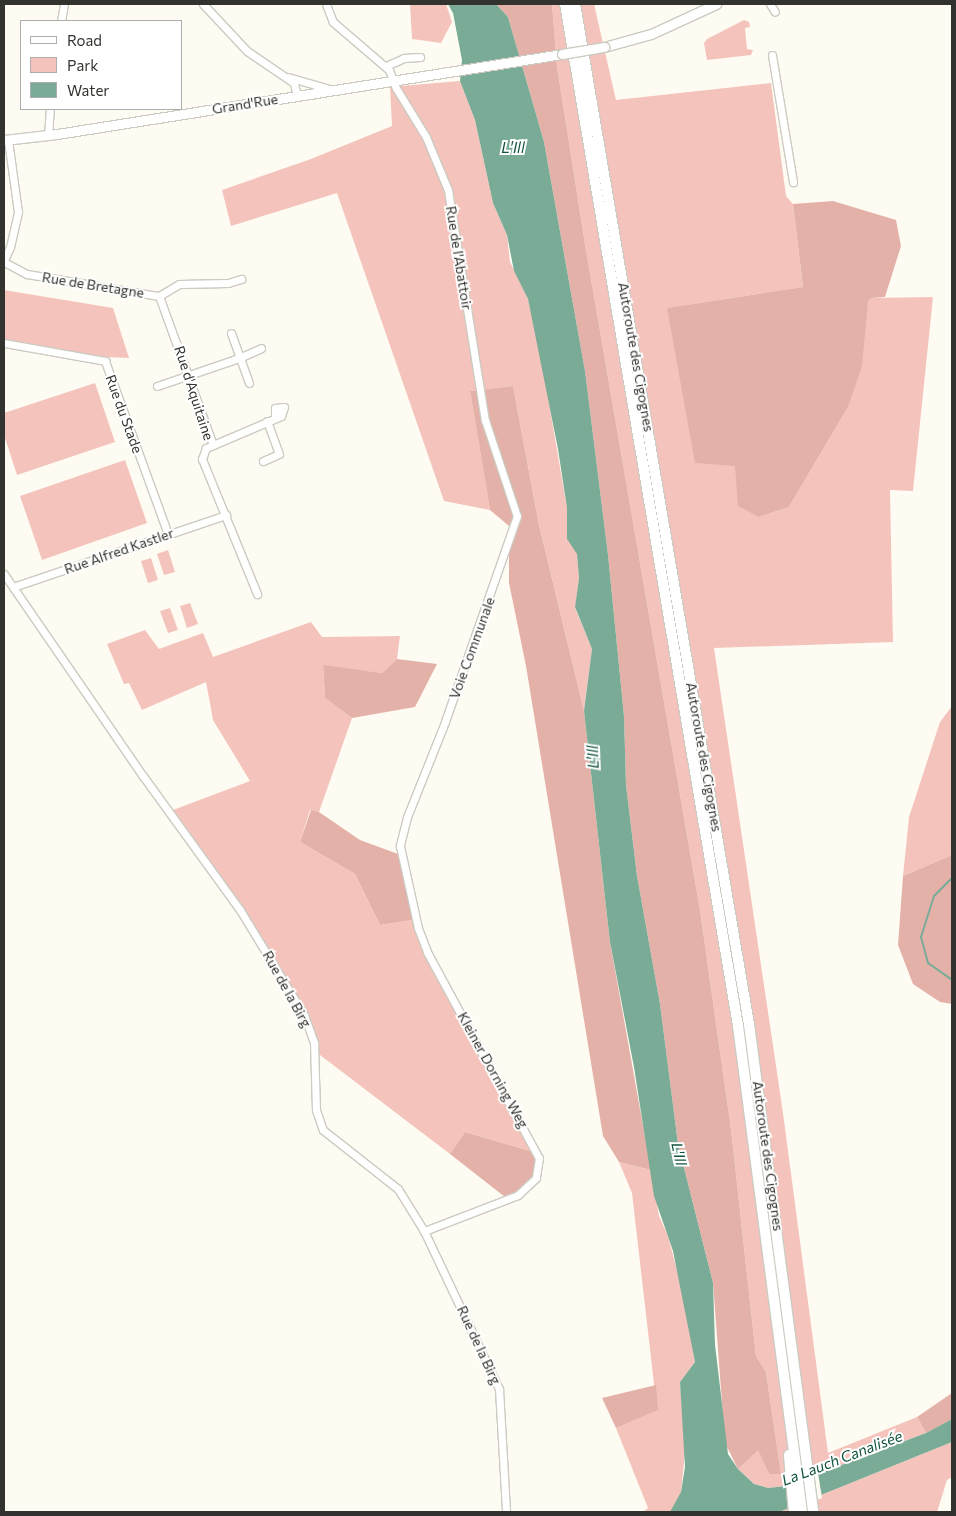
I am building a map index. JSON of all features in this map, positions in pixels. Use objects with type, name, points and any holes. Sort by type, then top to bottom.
[{"type":"highway","name":"Autoroute des Cigognes","points":[[565,4],[738,1026],[792,1430],[788,1441],[799,1512]]},
{"type":"highway","name":"Autoroute des Cigognes","points":[[575,4],[747,1015],[813,1510]]},
{"type":"main road","name":"Grand'Rue","points":[[6,140],[48,136],[604,47],[652,34],[716,4]]},
{"type":"street","points":[[61,20],[64,4]]},
{"type":"street","points":[[203,4],[247,51],[294,83],[301,96]]},
{"type":"street","points":[[326,4],[333,22],[386,66],[404,58],[420,57]]},
{"type":"street","points":[[770,4],[775,12],[777,4]]},
{"type":"street","points":[[772,55],[793,182]]},
{"type":"street","name":"Rue de l'Abattoir","points":[[386,66],[392,80],[426,137],[448,190],[485,420],[497,447]]},
{"type":"street","points":[[285,76],[334,90]]},
{"type":"street","points":[[295,78],[304,84],[301,96]]},
{"type":"street","points":[[48,136],[50,110]]},
{"type":"street","points":[[4,261],[10,247],[18,212],[6,140]]},
{"type":"street","name":"Rue de Bretagne","points":[[4,261],[27,274],[159,296],[179,284],[228,283],[241,279]]},
{"type":"street","name":"Rue d'Aquitaine","points":[[159,296],[213,445],[206,448],[202,459],[226,515]]},
{"type":"street","points":[[231,333],[249,383]]},
{"type":"street","name":"Rue du Stade","points":[[4,343],[105,361],[168,534]]},
{"type":"street","points":[[157,386],[240,358],[261,348]]},
{"type":"street","points":[[213,445],[275,418]]},
{"type":"street","points":[[263,461],[280,454],[267,421]]},
{"type":"street","name":"Voie Communale","points":[[400,846],[407,817],[514,529],[517,516],[497,447]]},
{"type":"street","points":[[226,515],[257,594]]},
{"type":"street","name":"Rue Alfred Kastler","points":[[13,587],[226,515]]},
{"type":"street","name":"Rue de la Birg","points":[[4,574],[240,910],[304,1014],[314,1043],[316,1110],[323,1130],[398,1189],[424,1231],[499,1390],[506,1512]]},
{"type":"street","name":"Kleiner Dorning Weg","points":[[400,846],[418,928],[427,952],[539,1158],[536,1178],[518,1195],[424,1231]]},
{"type":"green space","points":[[410,4],[446,4],[452,22],[441,43],[412,39]]},
{"type":"green space","points":[[552,4],[594,4],[616,100],[771,83],[786,196],[793,204],[803,287],[668,308],[759,517],[789,507],[848,407],[868,302],[871,298],[933,297],[913,491],[890,490],[893,642],[714,648],[783,1113],[828,1453],[917,1417],[926,1433],[786,1486],[768,1488],[754,1484],[738,1469],[758,1449],[769,1474],[781,1474],[766,1372],[756,1356],[731,1129],[700,910],[585,244],[557,66]]},
{"type":"green space","points":[[744,20],[749,22],[750,27],[745,28],[747,49],[753,50],[751,55],[707,60],[704,43],[707,39]]},
{"type":"green space","points":[[460,81],[475,120],[493,203],[507,235],[510,262],[528,299],[542,363],[567,508],[567,539],[577,553],[579,578],[575,608],[592,649],[584,711],[539,525],[513,386],[470,391],[490,510],[444,501],[337,193],[231,226],[222,190],[311,159],[392,126],[390,87]]},
{"type":"green space","points":[[4,290],[113,308],[129,358],[104,357],[4,339]]},
{"type":"green space","points":[[95,383],[115,442],[17,475],[4,435],[4,413]]},
{"type":"green space","points":[[125,460],[147,523],[42,560],[20,496]]},
{"type":"green space","points":[[168,550],[175,572],[164,575],[157,554]]},
{"type":"green space","points":[[151,558],[158,580],[148,583],[141,561]]},
{"type":"green space","points":[[190,603],[198,624],[187,628],[180,606]]},
{"type":"green space","points":[[170,608],[178,630],[168,633],[160,611]]},
{"type":"green space","points":[[311,622],[322,637],[400,636],[397,659],[382,673],[323,666],[325,698],[352,718],[319,812],[310,810],[300,842],[355,874],[380,925],[418,919],[430,954],[537,1153],[465,1132],[450,1154],[320,1055],[271,954],[173,810],[250,781],[213,720],[206,682],[142,710],[129,683],[124,684],[107,644],[145,630],[159,649],[203,633],[213,657]]},
{"type":"green space","points":[[952,706],[952,855],[903,876],[909,817],[940,722]]},
{"type":"green space","points":[[619,1162],[651,1170],[659,1216],[668,1236],[680,1282],[695,1362],[680,1382],[685,1453],[681,1492],[674,1512],[643,1512],[648,1508],[616,1428],[657,1410],[632,1193]]},
{"type":"green space","points":[[952,1442],[952,1477],[947,1480],[937,1512],[779,1512]]},
{"type":"shaded area","points":[[496,4],[552,4],[557,66],[585,244],[700,910],[731,1129],[756,1356],[766,1372],[781,1474],[769,1474],[758,1450],[738,1469],[725,1443],[713,1283],[678,1144],[660,1004],[637,876],[626,785],[624,716],[608,555],[585,371],[544,142],[508,17]]},
{"type":"shaded area","points":[[833,201],[896,220],[901,246],[885,297],[871,298],[868,302],[862,366],[848,407],[789,507],[759,517],[738,506],[735,466],[695,463],[667,308],[803,287],[793,204]]},
{"type":"shaded area","points":[[513,386],[539,525],[584,711],[610,942],[651,1170],[619,1162],[603,1136],[526,666],[509,583],[509,526],[490,510],[470,391]]},
{"type":"shaded area","points":[[397,659],[437,664],[415,707],[352,718],[325,698],[323,665],[382,673]]},
{"type":"shaded area","points":[[311,810],[319,812],[360,840],[398,854],[418,919],[380,925],[355,874],[300,842]]},
{"type":"shaded area","points":[[952,855],[952,1004],[940,1002],[913,984],[898,945],[903,876]]},
{"type":"shaded area","points":[[465,1132],[537,1153],[536,1184],[505,1197],[450,1154]]},
{"type":"shaded area","points":[[656,1385],[658,1410],[616,1428],[602,1398]]},
{"type":"shaded area","points":[[952,1393],[952,1419],[926,1433],[917,1417]]},
{"type":"water","name":"L'Ill","points":[[448,4],[496,4],[508,17],[544,142],[585,371],[608,555],[624,716],[626,785],[637,876],[660,1004],[678,1144],[713,1283],[715,1345],[728,1454],[738,1469],[754,1484],[768,1488],[786,1486],[926,1433],[952,1419],[952,1442],[779,1512],[670,1512],[681,1492],[685,1467],[680,1382],[695,1362],[673,1251],[654,1196],[634,1067],[610,942],[584,711],[592,649],[575,607],[579,578],[577,554],[567,539],[567,508],[558,449],[528,299],[514,271],[507,235],[493,203],[475,120],[460,81],[462,60],[453,13]]},
{"type":"pier","points":[[818,1473],[822,1498],[789,1510],[787,1483]]},
{"type":"waterway","points":[[952,878],[934,896],[921,937],[928,963],[952,980]]},
{"type":"water label","name":"La Lauch Canalisée","points":[[842,1458]]}]
